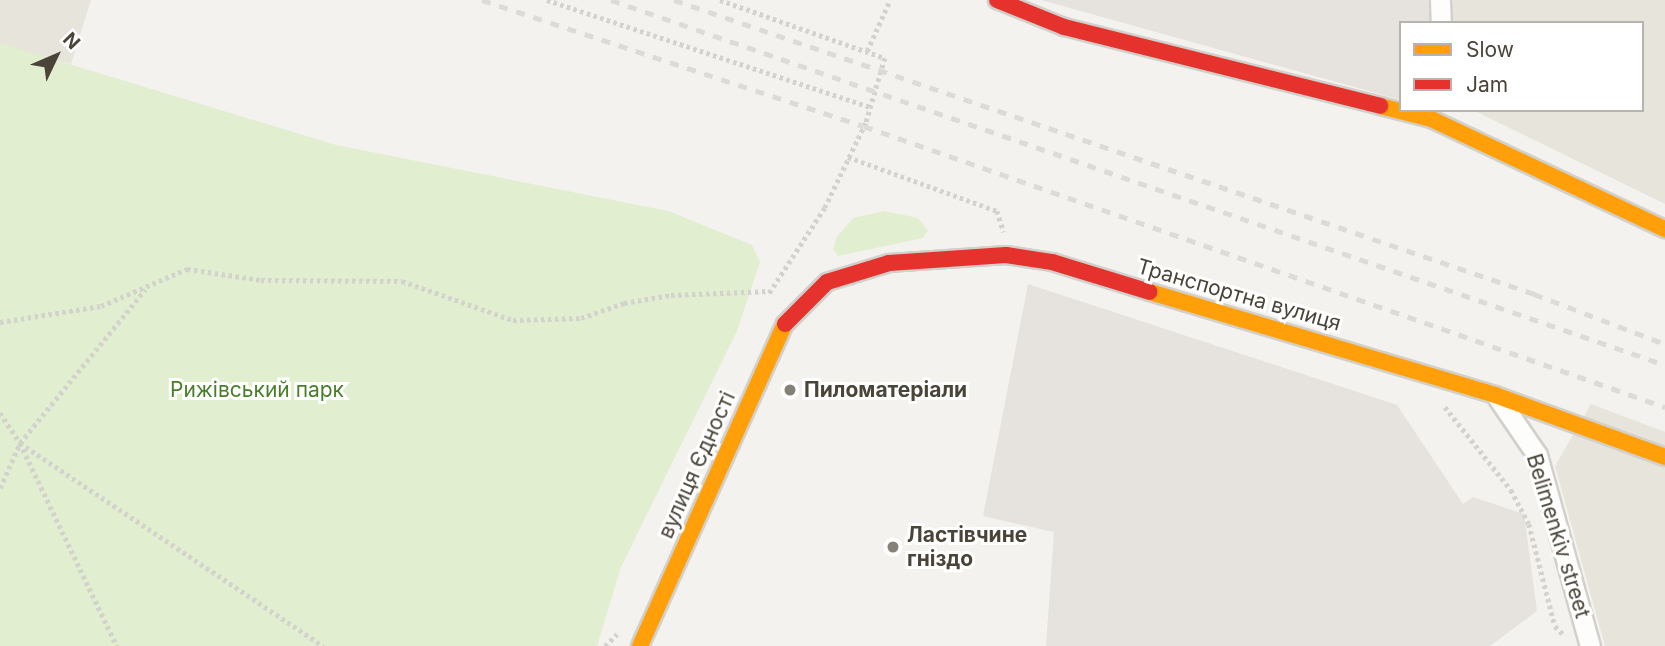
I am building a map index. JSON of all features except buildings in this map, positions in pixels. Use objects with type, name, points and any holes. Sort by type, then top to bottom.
[{"type":"street","points":[[997,0],[1064,27],[1399,107]]},
{"type":"street","points":[[1440,0],[1441,21]]},
{"type":"street","points":[[1432,115],[1665,229]]},
{"type":"street","name":"Транспортна вулиця","points":[[798,304],[842,275],[912,258],[1006,256],[1052,262],[1495,395],[1665,457]]},
{"type":"street","name":"вулиця Єдності","points":[[640,646],[776,336],[798,304]]},
{"type":"street","name":"Belimenkiv street","points":[[1495,395],[1537,455],[1590,646]]},
{"type":"path","points":[[547,0],[871,107]]},
{"type":"path","points":[[720,0],[885,58],[871,107],[825,208],[765,303]]},
{"type":"path","points":[[867,51],[890,0]]},
{"type":"path","points":[[848,157],[997,211],[1005,240]]},
{"type":"path","points":[[0,322],[101,306],[146,289],[187,269],[261,280],[380,278],[447,294],[513,320],[581,318],[624,303],[671,295],[770,292]]},
{"type":"path","points":[[0,488],[20,443],[146,289]]},
{"type":"path","points":[[1443,404],[1511,490],[1529,524],[1555,625],[1568,639]]},
{"type":"path","points":[[0,413],[20,443],[117,646]]},
{"type":"path","points":[[20,443],[323,646]]},
{"type":"shaded area","points":[[0,0],[91,0],[71,64],[0,45]]},
{"type":"shaded area","points":[[1041,0],[1431,0],[1432,21],[1399,21],[1399,99]]},
{"type":"shaded area","points":[[1422,0],[1665,0],[1665,204],[1477,112],[1644,112],[1644,21],[1425,21]]},
{"type":"shaded area","points":[[1028,284],[1397,405],[1463,504],[1473,497],[1524,514],[1537,611],[1490,646],[1046,646],[1054,532],[983,516]]},
{"type":"shaded area","points":[[1591,404],[1665,432],[1665,646],[1605,646],[1555,466]]},
{"type":"green space","name":"Рижівський парк","points":[[0,43],[336,145],[668,211],[752,245],[760,262],[737,331],[621,567],[597,646],[0,646]]},
{"type":"green space","points":[[884,211],[918,218],[928,231],[923,238],[838,256],[833,249],[837,237],[853,218]]},
{"type":"railway","points":[[482,0],[864,126],[1665,407]]},
{"type":"railway","points":[[611,0],[1665,365]]},
{"type":"railway","points":[[674,0],[1534,294],[1665,344]]},
{"type":"traffic: slow","points":[[1380,106],[1399,111]]},
{"type":"traffic: slow","points":[[1404,112],[1431,119],[1665,229]]},
{"type":"traffic: slow","points":[[1150,292],[1495,395],[1665,457]]},
{"type":"traffic: slow","points":[[640,646],[785,324]]},
{"type":"traffic: jam","points":[[997,0],[1064,27],[1380,106]]},
{"type":"traffic: jam","points":[[785,324],[827,282],[889,263],[1006,255],[1052,262],[1150,292]]},
{"type":"place","name":"Пиломатеріали","points":[[790,390]]},
{"type":"place","name":"Ластівчине гніздо","points":[[893,547]]}]
